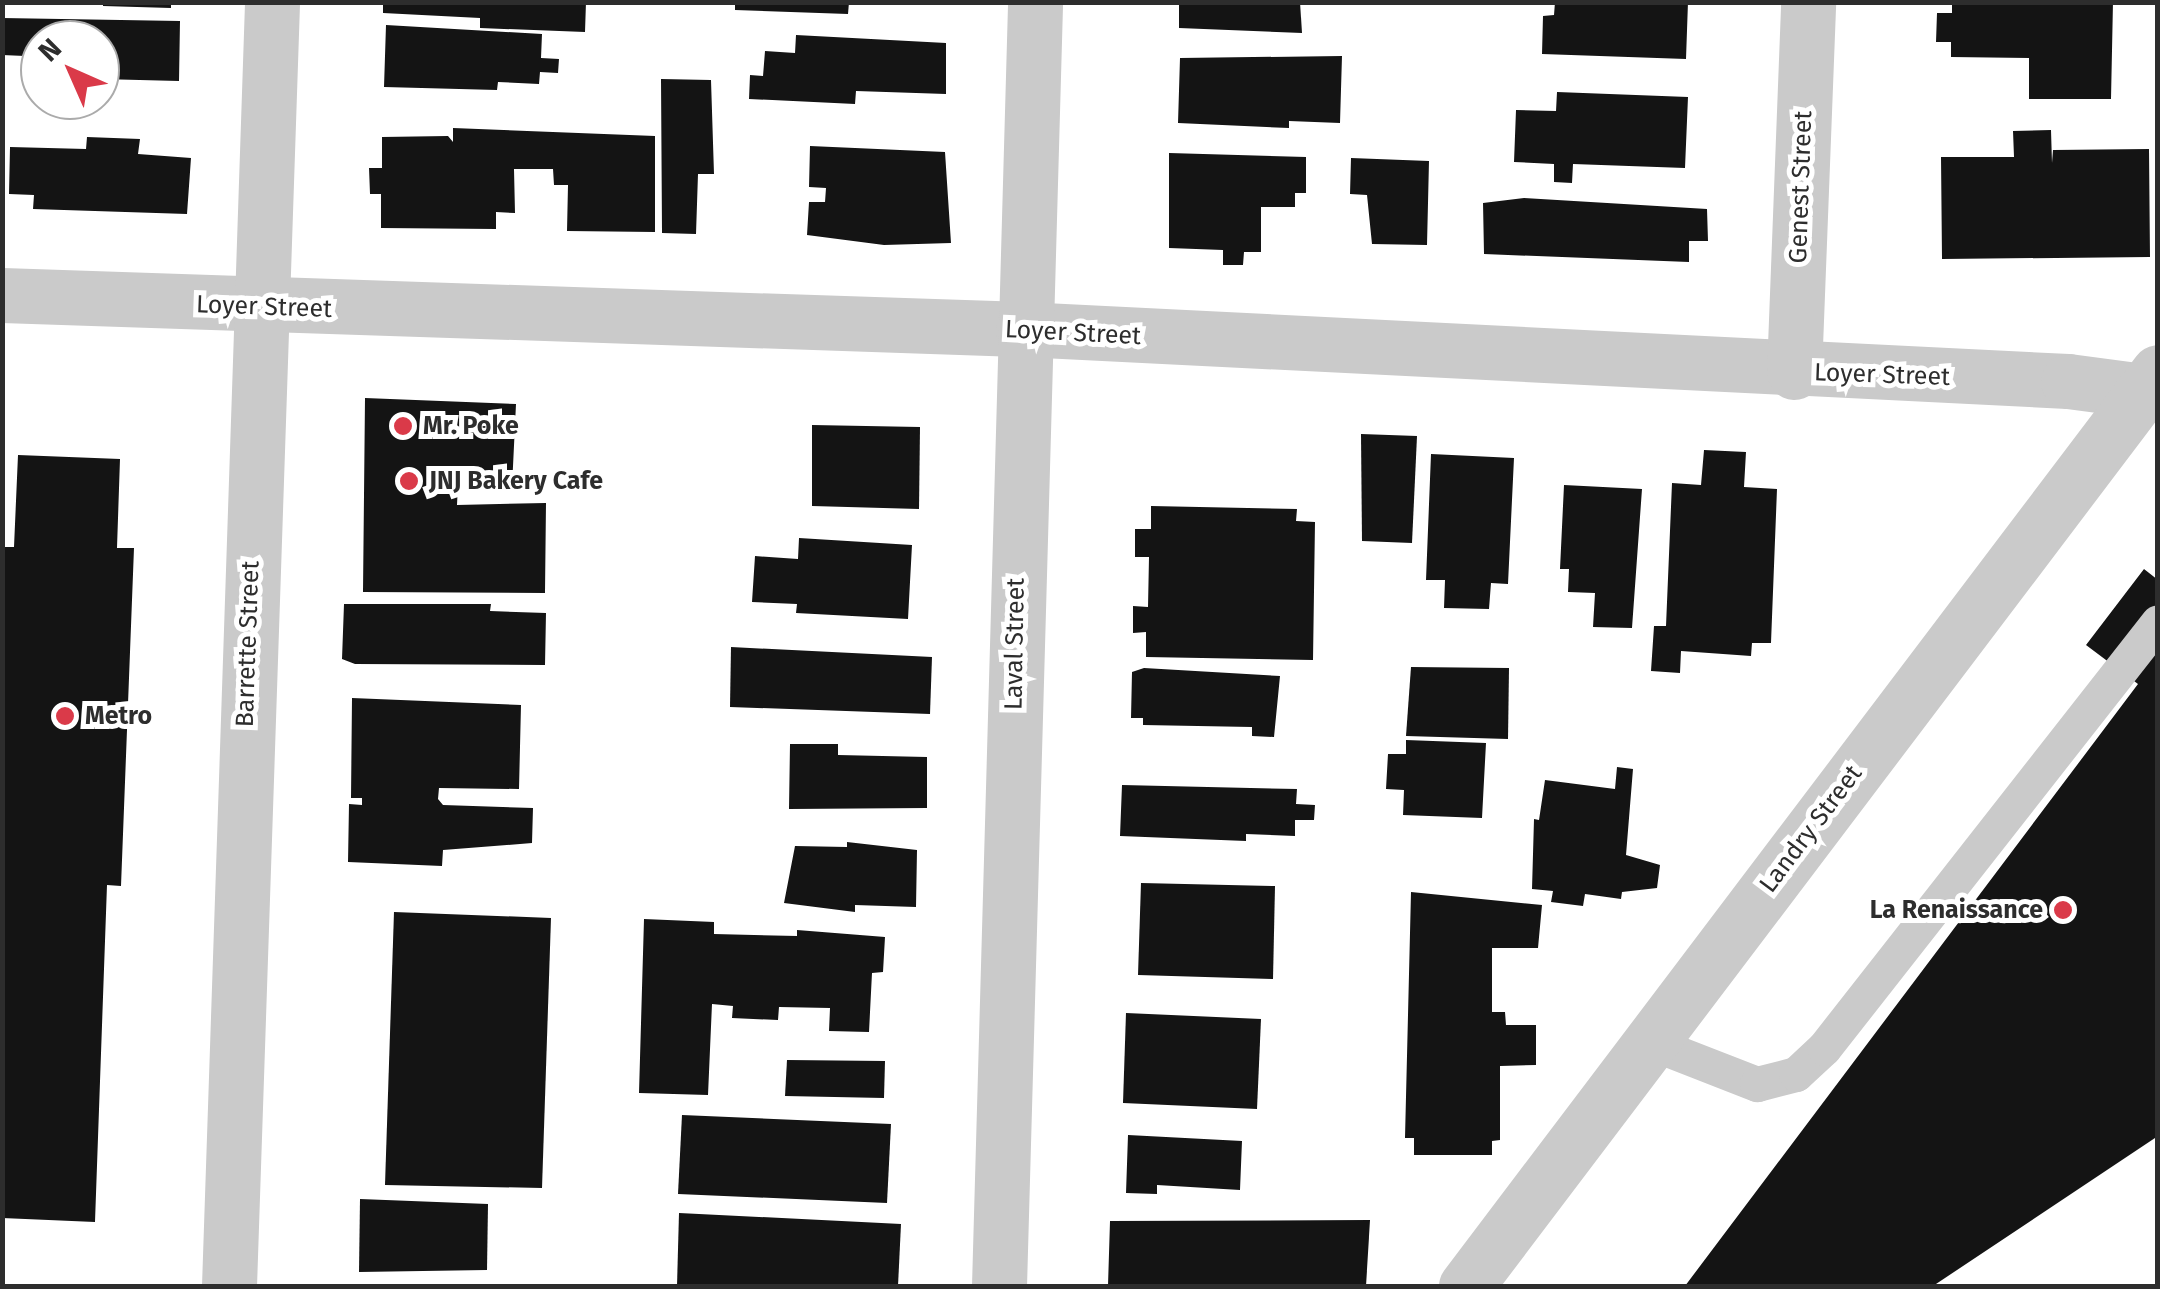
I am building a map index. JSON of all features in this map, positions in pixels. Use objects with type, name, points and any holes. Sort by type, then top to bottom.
[{"type":"street","name":"Barrette Street","points":[[228,1286],[272,2]]},
{"type":"street","name":"Laval Street","points":[[999,1286],[1035,2]]},
{"type":"street","name":"Genest Street","points":[[1794,372],[1808,2]]},
{"type":"street","name":"Loyer Street","points":[[2,295],[259,308],[1023,329],[1794,372],[2150,382]]},
{"type":"street","name":"Landry Street","points":[[1466,1286],[2150,382]]},
{"type":"lane","points":[[1650,1042],[1757,1084],[1796,1074],[1824,1048],[2158,622]]},
{"type":"building","points":[[103,2],[171,2],[171,8],[103,6]]},
{"type":"building","points":[[383,2],[586,2],[585,32],[480,28],[480,18],[383,13]]},
{"type":"building","points":[[735,2],[849,2],[848,14],[735,10]]},
{"type":"building","points":[[1179,2],[1300,2],[1302,33],[1179,28]]},
{"type":"building","points":[[1555,2],[1688,2],[1686,59],[1542,54],[1543,16],[1554,15]]},
{"type":"building","points":[[1952,2],[2113,2],[2111,99],[2029,99],[2029,58],[1951,57],[1951,42],[1936,42],[1937,13],[1952,13]]},
{"type":"building","points":[[2,18],[180,21],[179,81],[120,80],[120,20],[20,20],[20,56],[2,55]]},
{"type":"building","points":[[386,25],[542,34],[541,58],[559,59],[558,73],[540,72],[539,84],[498,82],[497,90],[384,87]]},
{"type":"building","points":[[796,35],[946,43],[946,94],[856,91],[855,104],[749,99],[750,75],[763,76],[765,51],[795,53]]},
{"type":"building","points":[[1342,56],[1340,123],[1289,121],[1289,128],[1178,123],[1180,58]]},
{"type":"building","points":[[661,79],[711,80],[714,174],[698,174],[696,234],[662,233]]},
{"type":"building","points":[[1557,92],[1688,97],[1685,168],[1573,164],[1572,183],[1554,182],[1554,164],[1514,162],[1516,110],[1556,111]]},
{"type":"building","points":[[453,128],[655,136],[655,232],[567,231],[568,185],[554,185],[553,169],[514,169],[515,213],[496,212],[496,229],[381,228],[381,194],[370,194],[369,168],[382,168],[382,137],[448,136],[453,142]]},
{"type":"building","points":[[2051,130],[2052,163],[2053,150],[2149,149],[2150,257],[1942,259],[1941,157],[2014,157],[2013,131]]},
{"type":"building","points":[[87,137],[140,139],[138,154],[191,158],[187,214],[33,209],[34,195],[9,194],[10,147],[86,149]]},
{"type":"building","points":[[810,146],[945,152],[951,243],[884,245],[807,235],[809,202],[825,202],[826,188],[809,187]]},
{"type":"building","points":[[1169,153],[1306,157],[1306,193],[1295,193],[1295,207],[1261,207],[1261,252],[1244,252],[1243,265],[1223,265],[1223,250],[1169,248]]},
{"type":"building","points":[[1351,158],[1429,161],[1427,245],[1372,244],[1367,195],[1350,194]]},
{"type":"building","points":[[1524,198],[1707,209],[1708,241],[1689,241],[1689,262],[1484,254],[1483,203]]},
{"type":"building","points":[[365,398],[516,404],[512,487],[458,484],[457,505],[546,503],[545,593],[363,592]]},
{"type":"building","points":[[812,425],[920,427],[919,509],[812,506]]},
{"type":"building","points":[[1361,434],[1417,436],[1412,543],[1362,541]]},
{"type":"building","points":[[1704,450],[1746,452],[1744,487],[1777,489],[1771,643],[1752,643],[1751,656],[1681,651],[1680,673],[1651,671],[1654,626],[1666,626],[1672,483],[1701,485]]},
{"type":"building","points":[[1431,454],[1514,458],[1508,584],[1491,583],[1489,609],[1444,608],[1445,580],[1426,580]]},
{"type":"building","name":"Metro","points":[[18,455],[120,459],[117,548],[134,548],[121,886],[107,885],[95,1222],[2,1218],[2,547],[14,547]]},
{"type":"building","points":[[1564,485],[1642,489],[1632,628],[1593,627],[1595,593],[1568,592],[1569,569],[1560,569]]},
{"type":"building","points":[[1151,506],[1297,509],[1296,521],[1315,522],[1313,660],[1146,657],[1146,632],[1133,633],[1133,606],[1148,607],[1149,557],[1135,557],[1135,529],[1151,529]]},
{"type":"building","points":[[799,538],[912,545],[908,619],[796,613],[797,604],[752,602],[755,556],[798,559]]},
{"type":"building","name":"La Renaissance","points":[[2144,569],[2158,580],[2158,1136],[1933,1286],[1685,1286],[2138,684],[2086,645]]},
{"type":"building","points":[[344,604],[491,604],[490,611],[546,613],[545,665],[355,664],[342,659]]},
{"type":"building","points":[[731,647],[932,657],[930,714],[730,707]]},
{"type":"building","points":[[1411,667],[1509,668],[1508,739],[1406,736]]},
{"type":"building","points":[[1144,668],[1280,676],[1274,737],[1252,736],[1252,727],[1143,725],[1143,718],[1131,718],[1132,672]]},
{"type":"building","points":[[352,698],[521,705],[519,789],[439,788],[438,799],[443,805],[533,808],[532,843],[443,850],[442,866],[348,862],[349,804],[362,805],[362,798],[351,798]]},
{"type":"building","points":[[1406,740],[1486,743],[1482,818],[1403,815],[1404,790],[1386,789],[1388,754],[1406,754]]},
{"type":"building","points":[[790,744],[838,744],[838,755],[927,757],[927,808],[789,809]]},
{"type":"building","points":[[1617,767],[1633,769],[1626,855],[1660,865],[1657,888],[1622,892],[1621,899],[1585,894],[1583,906],[1551,902],[1553,891],[1532,889],[1534,819],[1539,820],[1545,780],[1615,789]]},
{"type":"building","points":[[1122,785],[1297,789],[1296,804],[1315,805],[1314,820],[1295,820],[1295,836],[1246,834],[1246,841],[1120,836]]},
{"type":"building","points":[[847,842],[917,850],[916,907],[855,905],[855,912],[784,903],[795,846],[847,847]]},
{"type":"building","points":[[1141,883],[1275,886],[1273,979],[1138,975]]},
{"type":"building","points":[[1411,892],[1542,905],[1538,948],[1492,948],[1492,1012],[1505,1012],[1506,1025],[1536,1025],[1536,1065],[1500,1066],[1500,1140],[1492,1141],[1492,1155],[1414,1155],[1414,1138],[1405,1138]]},
{"type":"building","points":[[394,912],[551,918],[542,1188],[385,1185]]},
{"type":"building","points":[[644,919],[714,922],[714,934],[797,936],[797,930],[885,937],[883,972],[872,973],[869,1032],[829,1031],[830,1008],[779,1007],[778,1020],[732,1018],[733,1006],[712,1004],[708,1095],[639,1093]]},
{"type":"building","points":[[1126,1013],[1261,1019],[1257,1109],[1123,1103]]},
{"type":"building","points":[[787,1060],[885,1061],[884,1098],[785,1096]]},
{"type":"building","points":[[682,1115],[891,1124],[887,1203],[678,1194]]},
{"type":"building","points":[[1128,1135],[1242,1141],[1240,1190],[1157,1185],[1157,1194],[1126,1193]]},
{"type":"building","points":[[360,1199],[488,1204],[487,1270],[359,1272]]},
{"type":"building","points":[[679,1213],[901,1224],[898,1286],[677,1286]]},
{"type":"building","points":[[1370,1220],[1366,1286],[1108,1286],[1110,1221]]},
{"type":"place","name":"Mr. Poke","points":[[403,426]]},
{"type":"place","name":"JNJ Bakery Cafe","points":[[409,481]]},
{"type":"place","name":"Metro","points":[[65,716]]},
{"type":"place","name":"La Renaissance","points":[[2063,910]]}]
